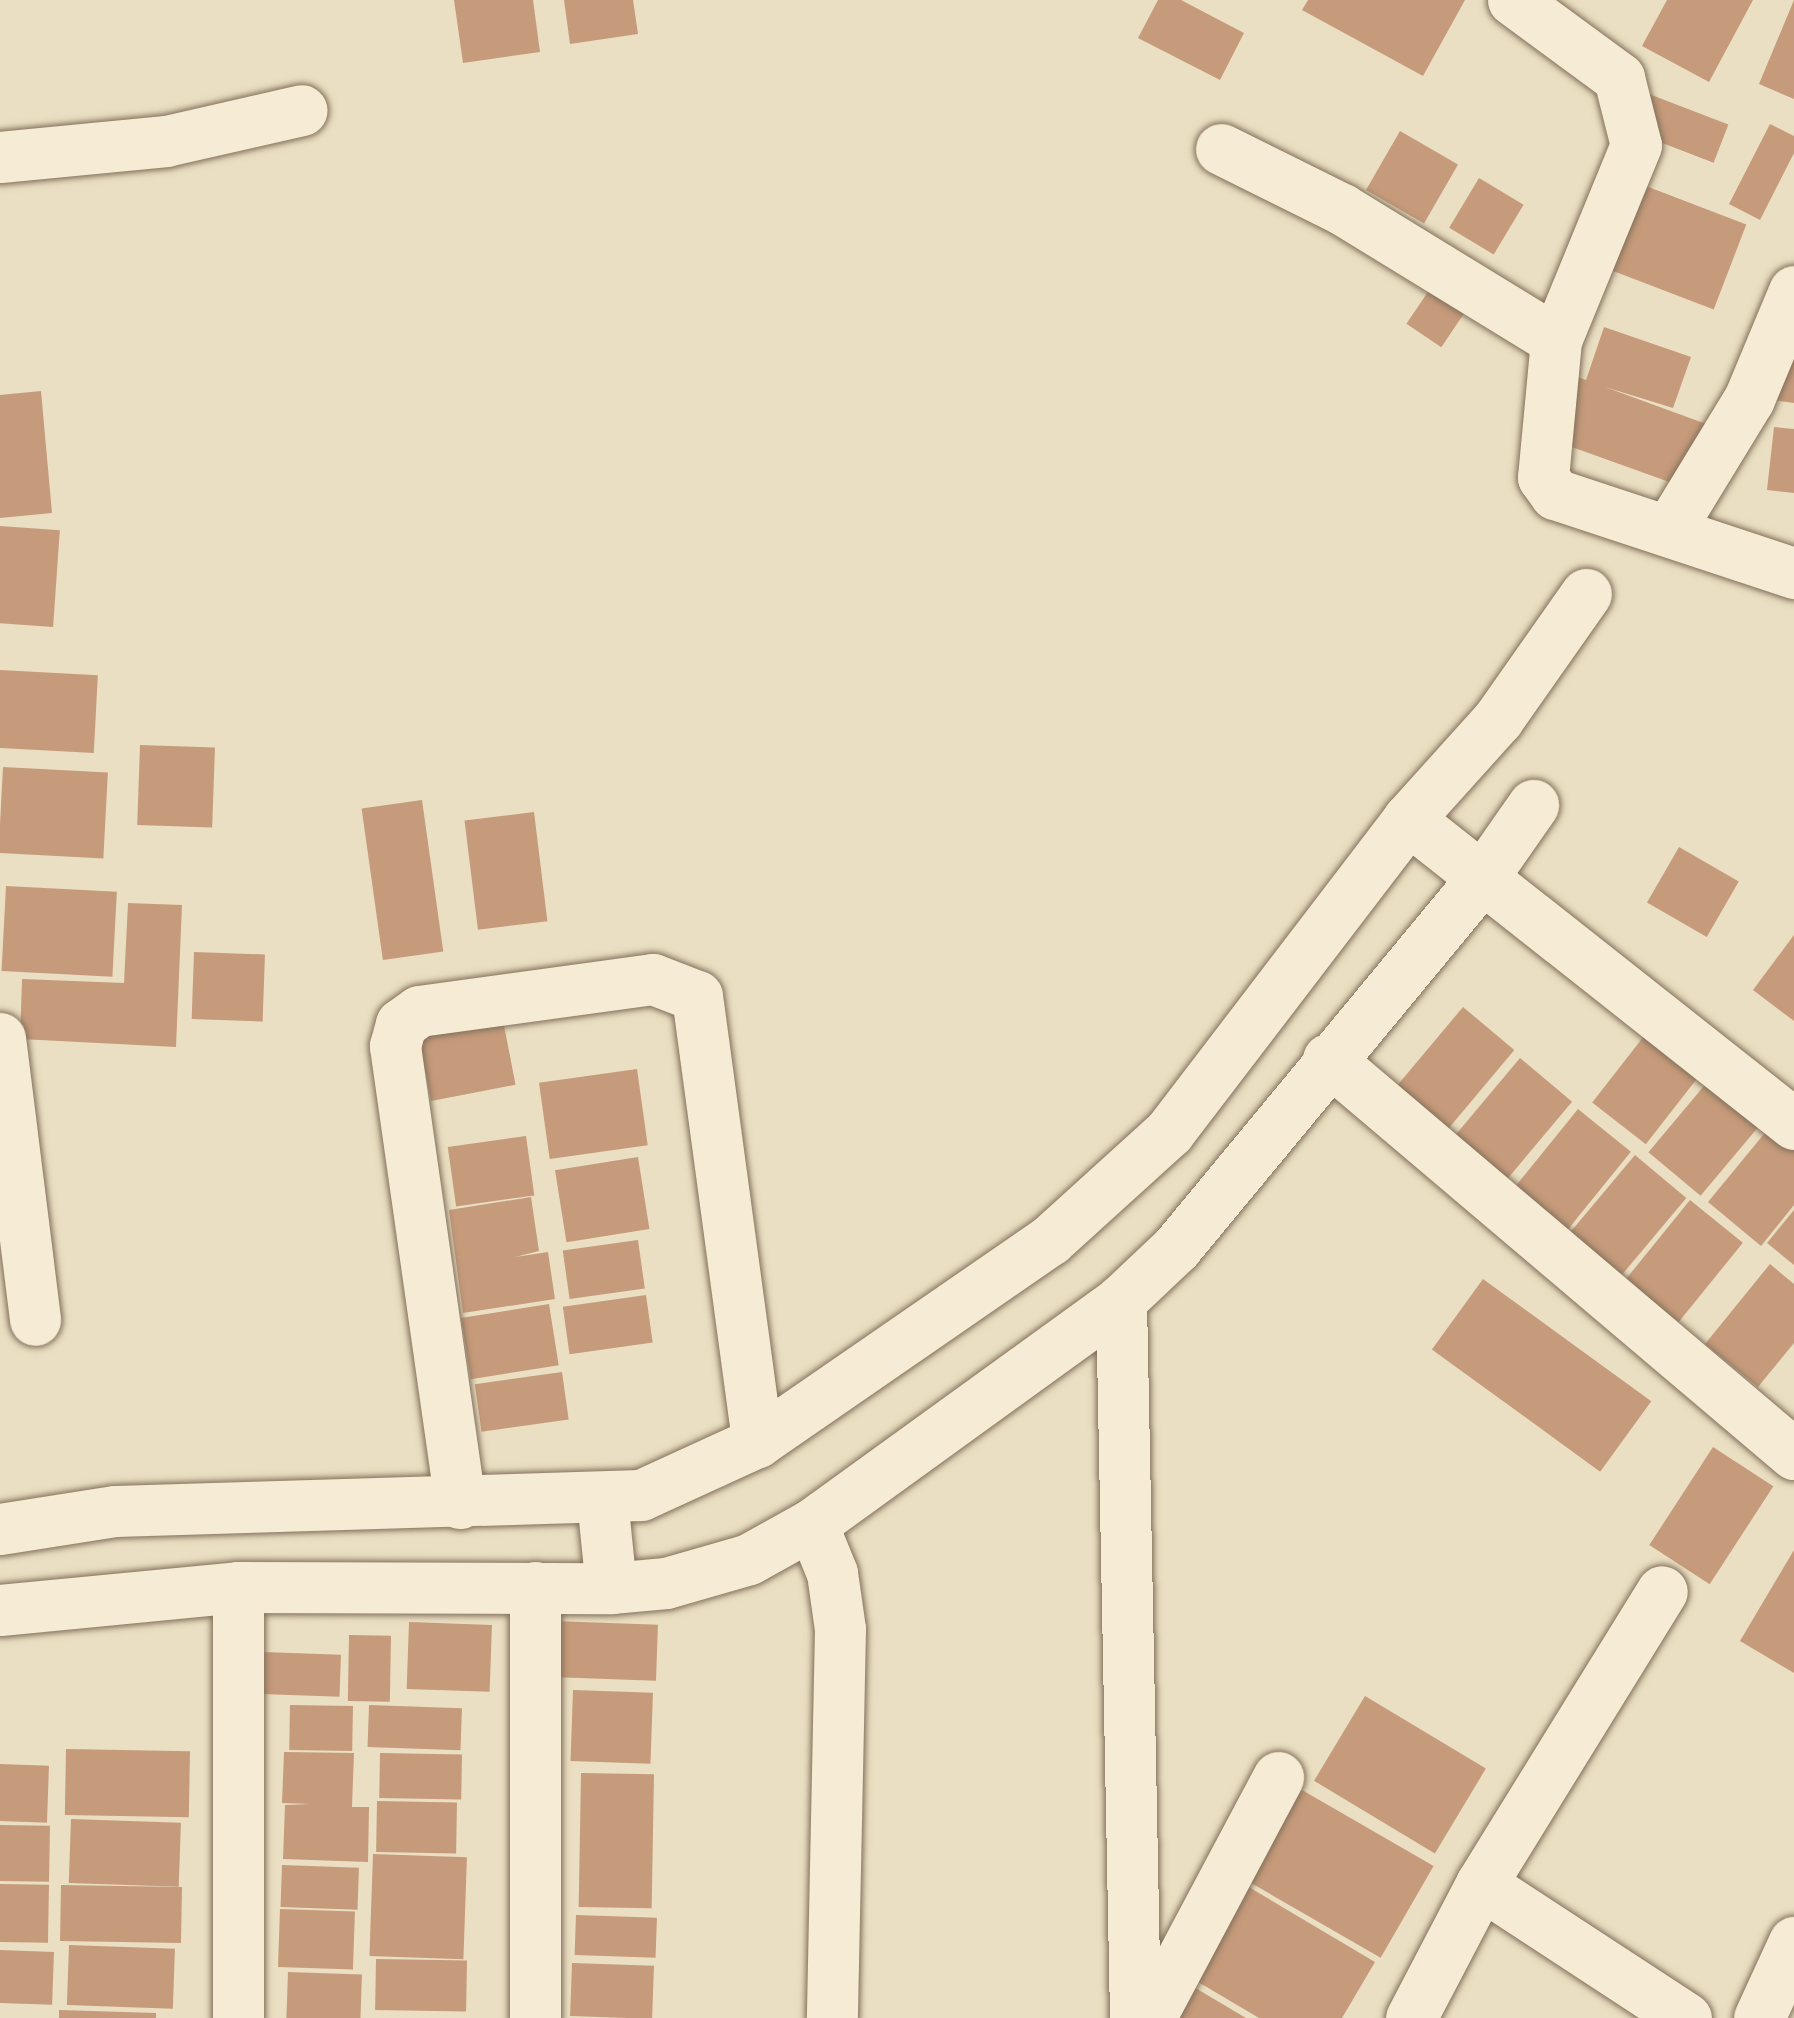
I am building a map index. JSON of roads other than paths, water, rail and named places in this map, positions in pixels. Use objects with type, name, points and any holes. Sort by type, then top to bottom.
[{"type":"street","points":[[1514,0],[1619,78],[1636,145],[1556,340],[1543,476],[1555,494],[1794,573]]},
{"type":"street","points":[[0,157],[166,141],[302,110]]},
{"type":"street","points":[[1221,149],[1342,208],[1556,340]]},
{"type":"street","points":[[1669,530],[1749,399],[1794,291]]},
{"type":"street","points":[[0,1529],[115,1511],[602,1499],[673,1485],[757,1442],[993,1282],[1108,1192],[1168,1132],[1408,819],[1498,718],[1586,594]]},
{"type":"street","points":[[0,1610],[238,1588],[611,1588],[702,1575],[812,1524],[1121,1300],[1176,1248],[1480,881],[1533,805]]},
{"type":"street","points":[[1408,819],[1480,881],[1794,1124]]},
{"type":"street","points":[[460,1503],[395,1046],[401,1024],[419,1011],[652,979],[697,996],[757,1442]]},
{"type":"street","points":[[0,1039],[34,1320]]},
{"type":"street","points":[[1328,1059],[1794,1454]]},
{"type":"street","points":[[1121,1300],[1135,2018]]},
{"type":"street","points":[[602,1499],[611,1588]]},
{"type":"street","points":[[812,1524],[832,1573],[840,1629],[832,2018]]},
{"type":"street","points":[[535,1587],[535,2018]]},
{"type":"street","points":[[238,1588],[238,2018]]},
{"type":"street","points":[[1412,2018],[1481,1884],[1662,1591]]},
{"type":"street","points":[[1150,2018],[1278,1777]]},
{"type":"street","points":[[1481,1884],[1686,2018]]},
{"type":"street","points":[[1759,2018],[1794,1942]]}]
